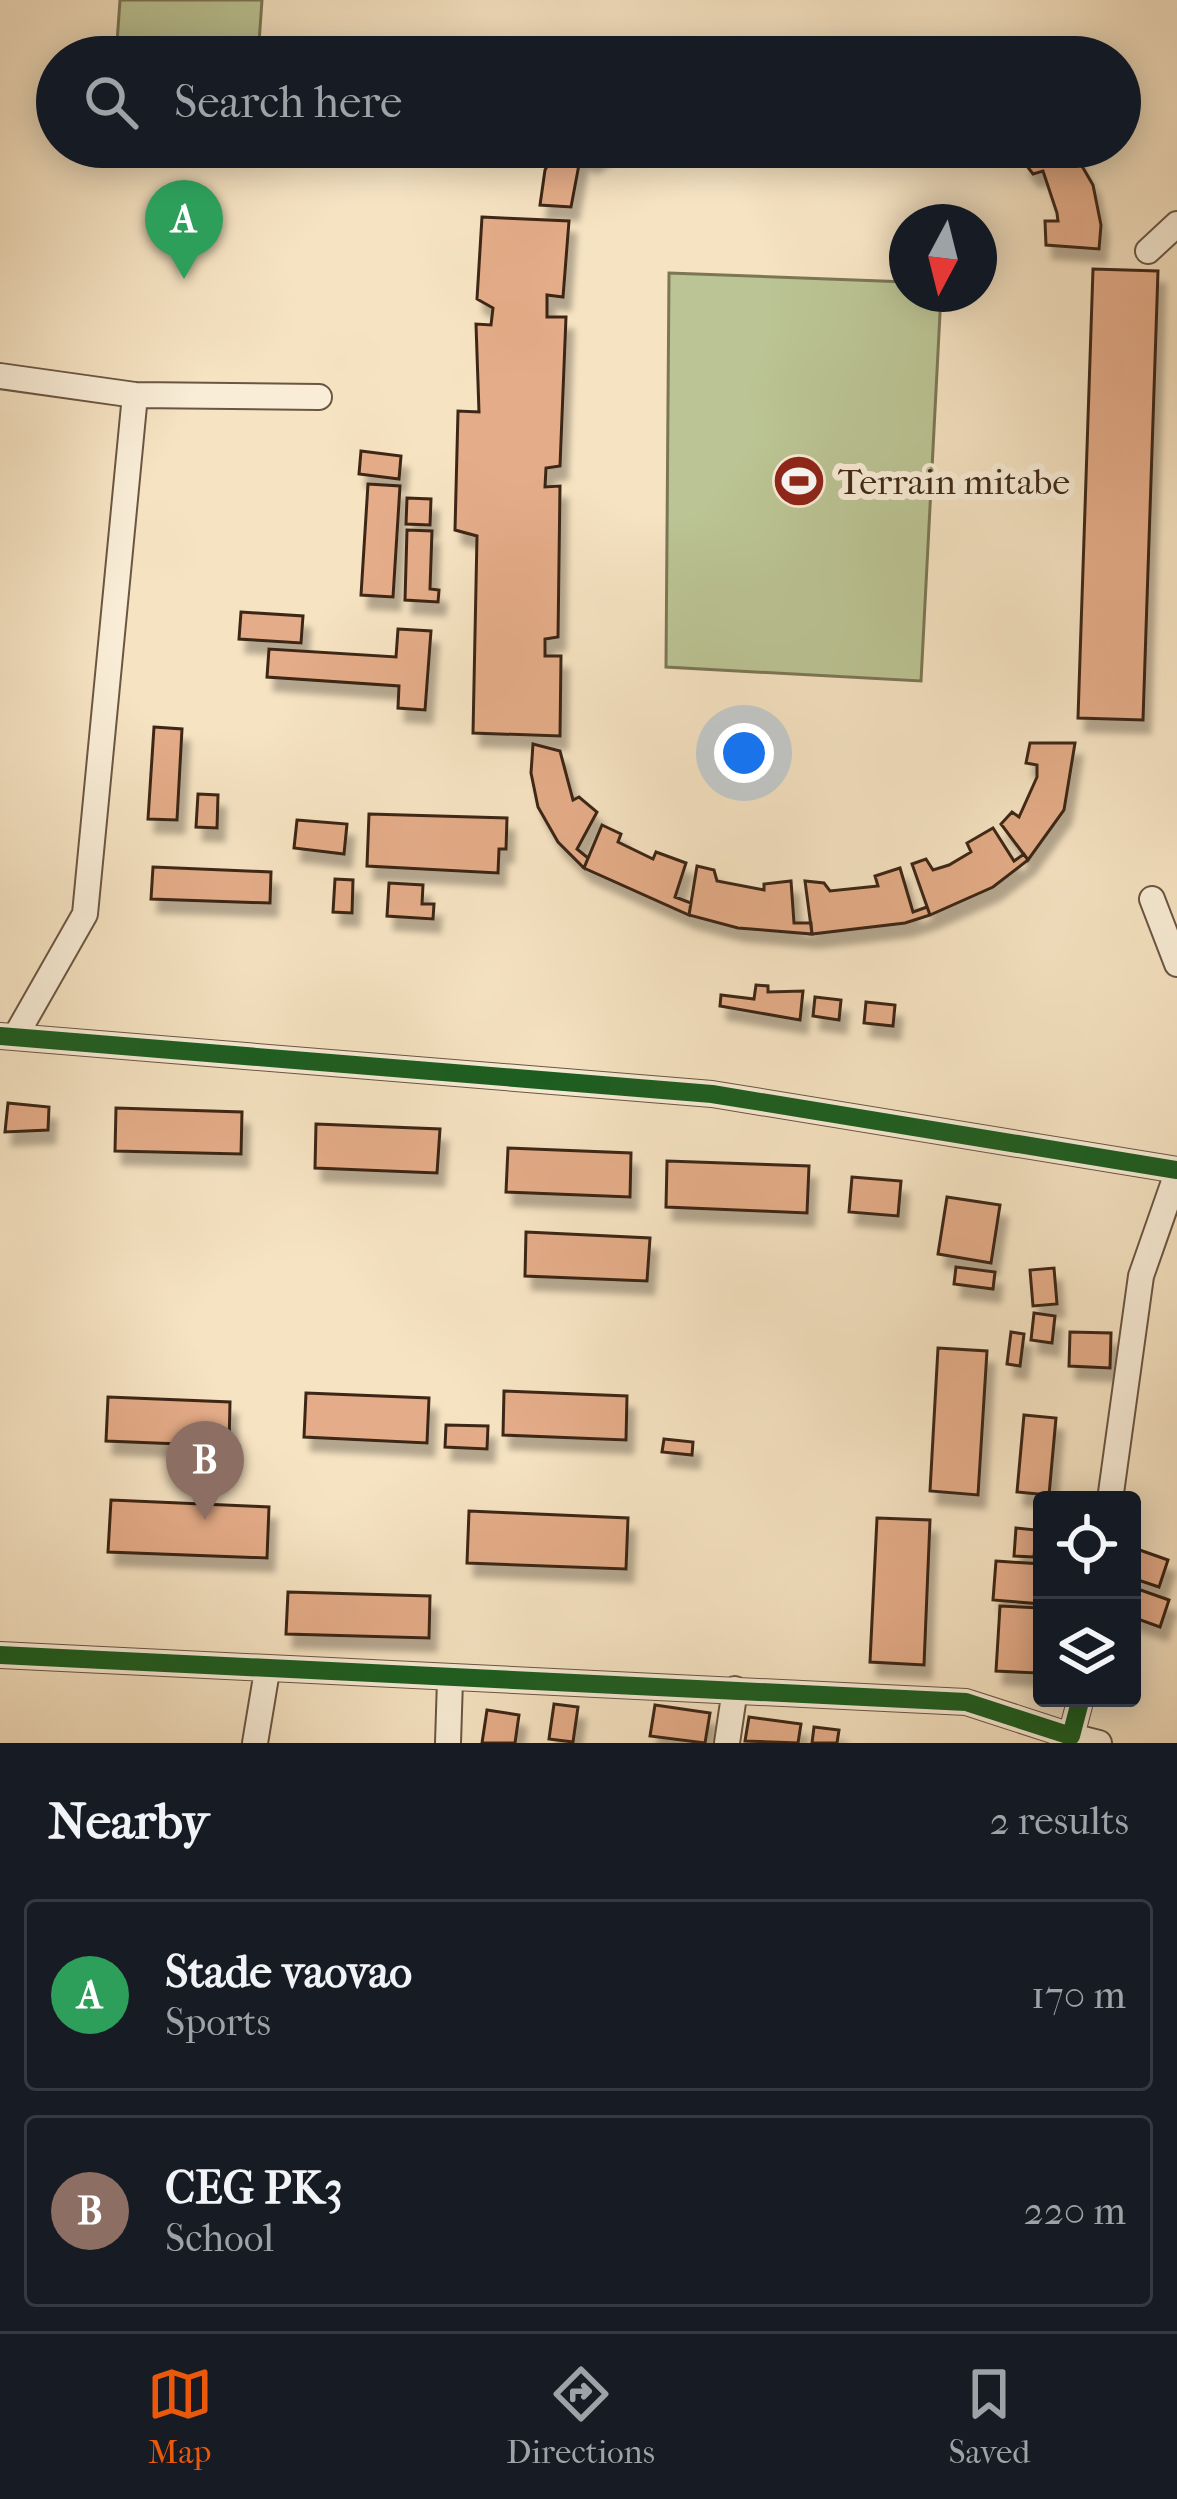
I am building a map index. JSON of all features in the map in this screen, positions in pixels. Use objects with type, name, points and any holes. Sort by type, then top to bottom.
[{"type":"street","points":[[1148,251],[1177,224]]},
{"type":"street","points":[[0,376],[135,395],[319,397]]},
{"type":"street","points":[[135,395],[85,914],[7,1036],[712,1094],[1177,1171],[1141,1276],[1111,1491]]},
{"type":"street","points":[[1152,899],[1177,964]]},
{"type":"street","points":[[0,1655],[966,1702],[1100,1743]]},
{"type":"street","points":[[255,1743],[267,1671]]},
{"type":"street","points":[[448,1743],[450,1680]]},
{"type":"street","points":[[727,1743],[735,1689]]},
{"type":"street","points":[[1071,1736],[1079,1707]]},
{"type":"green space","points":[[120,0],[262,0],[259,36],[117,36]]},
{"type":"green space","name":"Terrain mitabe","points":[[669,273],[889,281],[889,312],[940,312],[921,681],[666,667]]},
{"type":"building","points":[[578,168],[571,207],[540,205],[545,170]]},
{"type":"building","points":[[1028,168],[1083,168],[1093,185],[1101,225],[1099,249],[1046,245],[1045,221],[1058,221],[1057,213],[1043,171],[1033,174]]},
{"type":"building","points":[[482,217],[569,221],[563,297],[547,295],[547,317],[566,317],[560,466],[546,468],[545,487],[560,486],[558,637],[545,639],[545,656],[561,656],[560,736],[473,733],[477,536],[455,530],[458,411],[479,412],[476,324],[491,325],[493,308],[477,299]]},
{"type":"building","points":[[1093,269],[1158,271],[1143,720],[1078,718]]},
{"type":"building","points":[[361,451],[401,456],[399,479],[359,474]]},
{"type":"building","points":[[368,484],[400,486],[393,597],[361,595]]},
{"type":"building","points":[[407,498],[431,499],[430,525],[406,524]]},
{"type":"building","points":[[407,530],[432,531],[430,589],[439,590],[438,602],[405,600]]},
{"type":"building","points":[[241,612],[303,616],[301,643],[239,639]]},
{"type":"building","points":[[398,629],[431,631],[425,710],[398,708],[399,686],[267,677],[269,649],[396,657]]},
{"type":"building","points":[[154,727],[182,729],[177,820],[148,819]]},
{"type":"building","points":[[1030,743],[1075,743],[1064,810],[1028,860],[1001,824],[1012,812],[1019,817],[1037,777],[1037,765],[1026,763]]},
{"type":"building","points":[[533,744],[560,751],[573,800],[579,797],[597,812],[577,849],[588,858],[584,868],[558,842],[538,807],[531,773]]},
{"type":"building","points":[[198,794],[218,795],[217,828],[196,827]]},
{"type":"building","points":[[369,814],[507,818],[506,849],[499,849],[498,873],[367,866]]},
{"type":"building","points":[[297,820],[347,824],[344,854],[294,848]]},
{"type":"building","points":[[602,825],[621,834],[618,842],[653,859],[656,852],[686,863],[675,897],[691,903],[689,915],[584,868]]},
{"type":"building","points":[[993,828],[1014,861],[1024,854],[1028,860],[993,887],[930,915],[912,864],[926,859],[933,870],[949,865],[971,852],[967,843]]},
{"type":"building","points":[[697,866],[714,870],[717,881],[764,890],[764,884],[791,881],[794,923],[811,923],[812,934],[738,928],[689,915]]},
{"type":"building","points":[[153,867],[271,872],[270,903],[151,899]]},
{"type":"building","points":[[900,868],[913,912],[927,907],[930,915],[905,923],[812,934],[805,881],[824,883],[830,891],[878,886],[875,876]]},
{"type":"building","points":[[335,879],[353,880],[352,913],[333,912]]},
{"type":"building","points":[[389,883],[423,885],[422,904],[434,904],[433,919],[387,916]]},
{"type":"building","points":[[756,985],[768,986],[768,992],[803,991],[800,1020],[720,1006],[721,995],[754,999]]},
{"type":"building","points":[[815,997],[841,1000],[839,1020],[813,1016]]},
{"type":"building","points":[[866,1002],[895,1005],[893,1026],[864,1023]]},
{"type":"building","points":[[8,1103],[49,1107],[48,1130],[5,1132]]},
{"type":"building","points":[[116,1108],[242,1112],[241,1154],[115,1151]]},
{"type":"building","points":[[316,1124],[440,1129],[437,1173],[315,1168]]},
{"type":"building","points":[[508,1148],[631,1153],[630,1197],[506,1192]]},
{"type":"building","points":[[667,1161],[809,1166],[807,1213],[666,1207]]},
{"type":"building","points":[[852,1177],[901,1181],[898,1216],[849,1212]]},
{"type":"building","points":[[947,1197],[1000,1205],[991,1263],[938,1254]]},
{"type":"building","points":[[526,1232],[650,1238],[647,1281],[525,1276]]},
{"type":"building","points":[[956,1267],[995,1272],[993,1289],[954,1284]]},
{"type":"building","points":[[1054,1268],[1057,1304],[1033,1306],[1030,1270]]},
{"type":"building","points":[[1034,1313],[1055,1316],[1052,1343],[1031,1340]]},
{"type":"building","points":[[1011,1332],[1024,1334],[1020,1366],[1007,1364]]},
{"type":"building","points":[[1070,1332],[1111,1333],[1110,1368],[1069,1366]]},
{"type":"building","points":[[938,1348],[987,1351],[978,1495],[930,1491]]},
{"type":"building","points":[[504,1391],[627,1396],[626,1440],[503,1435]]},
{"type":"building","points":[[306,1393],[429,1398],[427,1443],[304,1437]]},
{"type":"building","points":[[108,1397],[230,1402],[229,1446],[106,1441]]},
{"type":"building","points":[[1024,1415],[1056,1418],[1049,1491],[1017,1492]]},
{"type":"building","points":[[446,1425],[488,1426],[487,1449],[445,1447]]},
{"type":"building","points":[[664,1439],[693,1442],[692,1455],[662,1452]]},
{"type":"building","points":[[111,1500],[269,1507],[267,1558],[108,1552]]},
{"type":"building","points":[[469,1511],[628,1518],[626,1569],[467,1563]]},
{"type":"building","points":[[877,1518],[930,1520],[924,1665],[870,1662]]},
{"type":"building","points":[[1016,1528],[1033,1530],[1033,1557],[1014,1556]]},
{"type":"building","points":[[1141,1550],[1168,1560],[1159,1587],[1141,1581]]},
{"type":"building","points":[[996,1561],[1033,1563],[1033,1603],[993,1600]]},
{"type":"building","points":[[1141,1590],[1169,1600],[1160,1627],[1141,1620]]},
{"type":"building","points":[[288,1592],[430,1596],[429,1638],[286,1634]]},
{"type":"building","points":[[1000,1606],[1033,1608],[1033,1673],[996,1671]]},
{"type":"building","points":[[554,1704],[578,1707],[573,1742],[549,1739]]},
{"type":"building","points":[[655,1705],[710,1713],[705,1743],[650,1736]]},
{"type":"building","points":[[487,1710],[519,1715],[515,1743],[482,1743]]},
{"type":"building","points":[[749,1717],[801,1724],[798,1743],[745,1741]]},
{"type":"building","points":[[814,1727],[839,1730],[837,1743],[812,1743]]},
{"type":"cycle path","points":[[0,1036],[712,1094],[1177,1170]]},
{"type":"cycle path","points":[[0,1655],[966,1702],[1071,1736],[1079,1707]]},
{"type":"place","name":"Stade vaovao","points":[[184,279]]},
{"type":"place","name":"Terrain mitabe","points":[[799,481]]},
{"type":"place","name":"CEG PK3","points":[[205,1520]]}]
